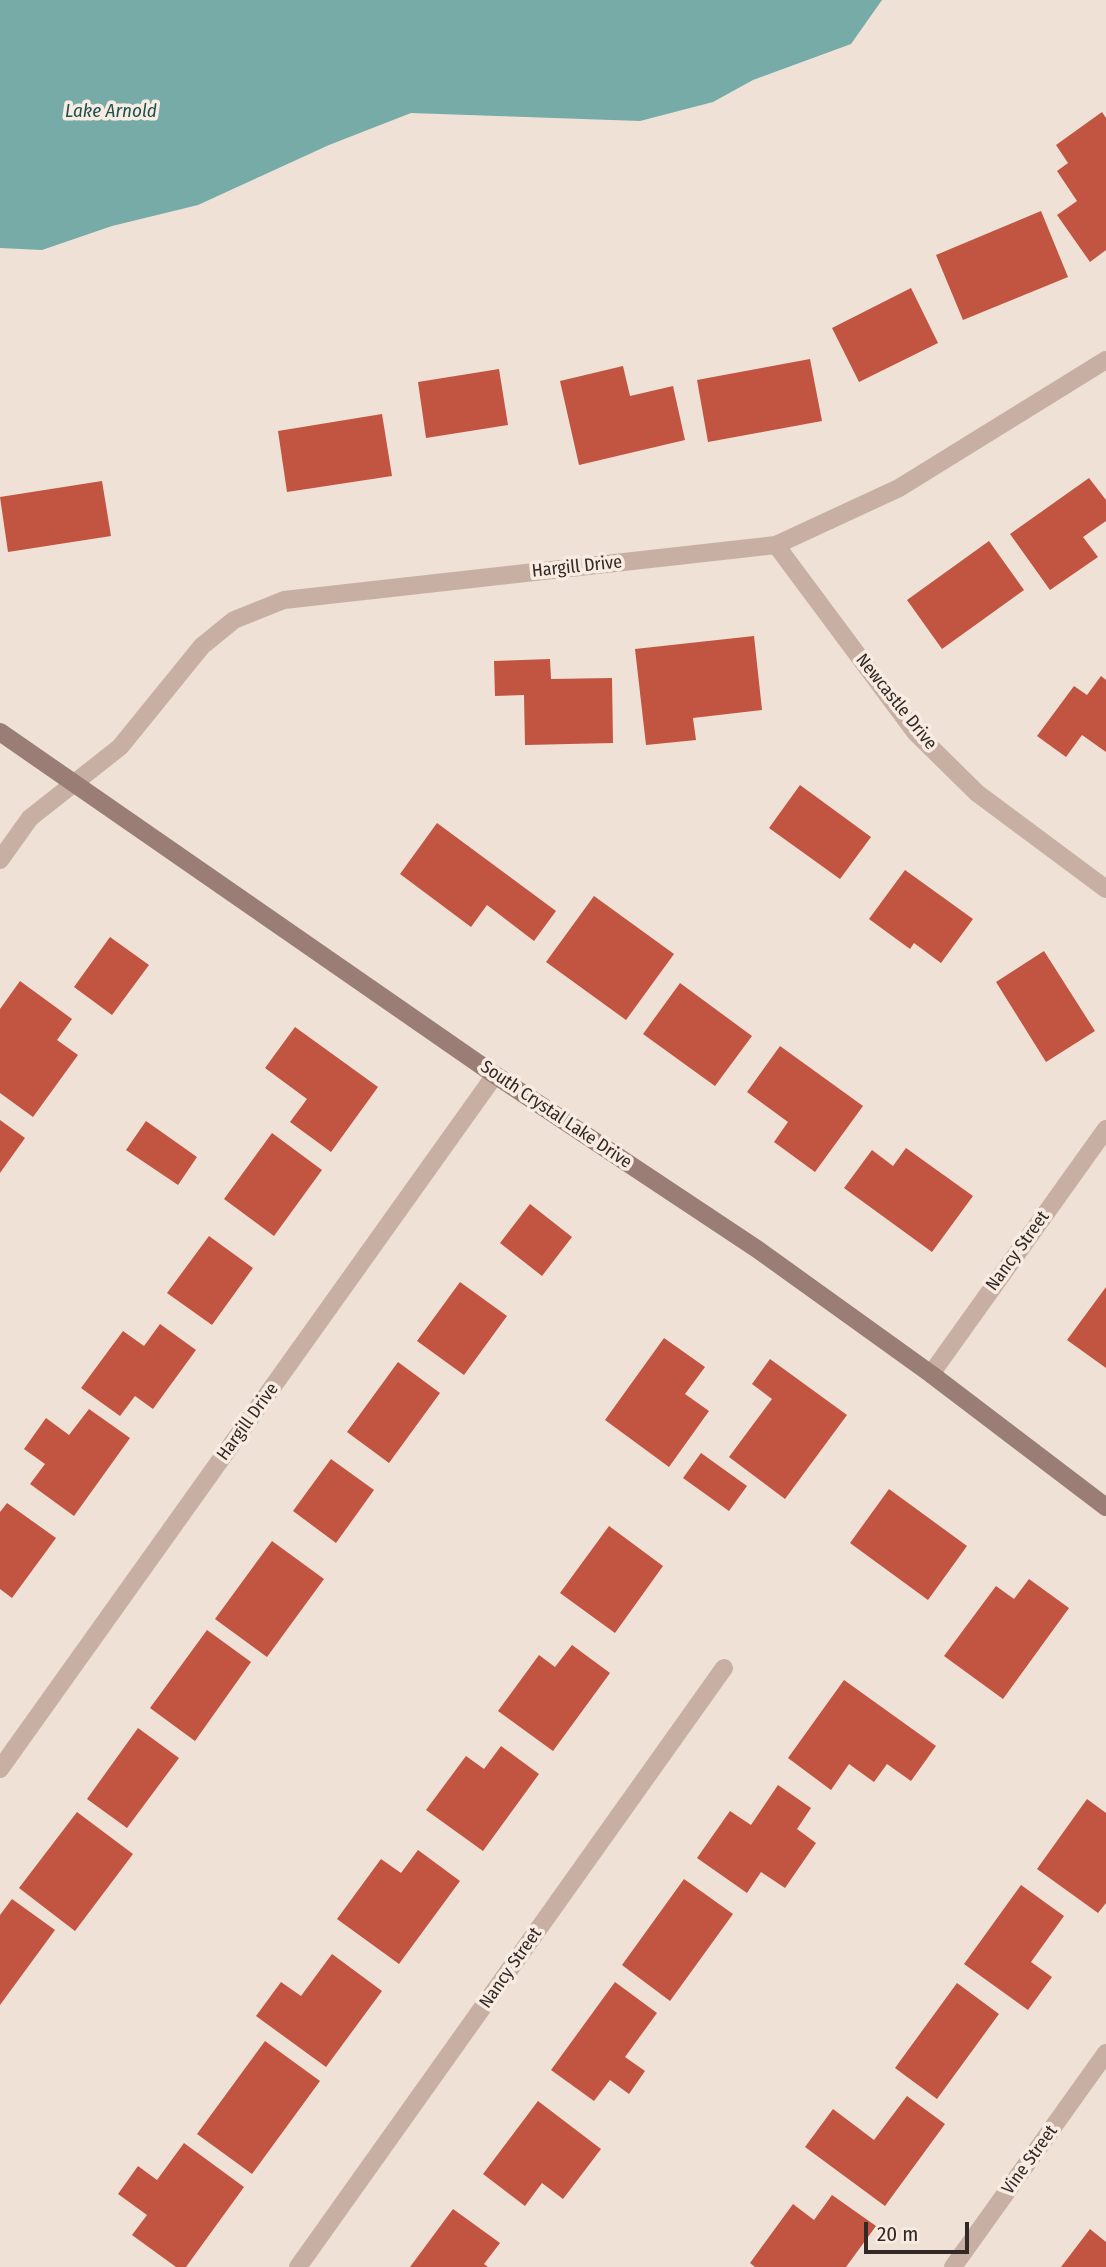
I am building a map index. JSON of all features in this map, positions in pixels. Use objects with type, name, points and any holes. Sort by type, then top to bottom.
[{"type":"street","name":"Hargill Drive","points":[[0,860],[30,818],[120,747],[202,646],[234,620],[284,600],[776,545],[899,488],[1106,360]]},
{"type":"street","name":"Newcastle Drive","points":[[776,545],[915,732],[977,793],[1106,889]]},
{"type":"street","name":"South Crystal Lake Drive","points":[[0,732],[495,1075],[757,1248],[931,1374],[1106,1507]]},
{"type":"street","name":"Hargill Drive","points":[[0,1769],[495,1075]]},
{"type":"street","name":"Nancy Street","points":[[931,1374],[1106,1129]]},
{"type":"street","name":"Nancy Street","points":[[298,2267],[724,1668]]},
{"type":"street","name":"Vine Street","points":[[953,2267],[1106,2053]]},
{"type":"water","name":"Lake Arnold","points":[[0,0],[882,0],[851,44],[753,80],[713,102],[640,121],[411,113],[329,145],[198,205],[112,226],[42,250],[0,248]]},
{"type":"building","points":[[1102,112],[1106,118],[1106,250],[1090,262],[1057,215],[1077,201],[1057,171],[1068,163],[1056,145]]},
{"type":"building","points":[[1041,211],[1068,277],[963,320],[936,255]]},
{"type":"building","points":[[911,288],[938,343],[859,382],[832,328]]},
{"type":"building","points":[[810,359],[822,421],[708,442],[697,380]]},
{"type":"building","points":[[623,366],[630,396],[673,386],[685,440],[579,465],[560,381]]},
{"type":"building","points":[[499,369],[508,425],[426,438],[418,382]]},
{"type":"building","points":[[382,414],[392,476],[287,492],[278,431]]},
{"type":"building","points":[[1089,478],[1106,500],[1106,521],[1083,537],[1098,557],[1050,590],[1010,534]]},
{"type":"building","points":[[102,481],[111,536],[8,552],[0,497]]},
{"type":"building","points":[[989,541],[1024,590],[942,649],[907,600]]},
{"type":"building","points":[[754,636],[762,710],[693,718],[696,740],[646,745],[635,649]]},
{"type":"building","points":[[550,659],[551,679],[612,678],[613,743],[525,745],[524,695],[495,696],[494,661]]},
{"type":"building","points":[[1101,676],[1106,680],[1106,752],[1082,735],[1066,757],[1037,736],[1074,686],[1087,695]]},
{"type":"building","points":[[800,785],[871,837],[840,879],[769,828]]},
{"type":"building","points":[[437,823],[556,911],[534,941],[487,905],[471,927],[400,874]]},
{"type":"building","points":[[905,870],[973,919],[941,963],[914,943],[910,949],[869,919]]},
{"type":"building","points":[[594,896],[674,954],[626,1020],[546,962]]},
{"type":"building","points":[[110,937],[149,965],[112,1015],[74,987]]},
{"type":"building","points":[[1044,951],[1095,1031],[1046,1062],[996,982]]},
{"type":"building","points":[[20,981],[72,1019],[57,1040],[78,1055],[33,1117],[0,1093],[0,1009]]},
{"type":"building","points":[[680,983],[752,1036],[715,1086],[643,1034]]},
{"type":"building","points":[[295,1027],[378,1087],[331,1152],[290,1122],[307,1099],[265,1068]]},
{"type":"building","points":[[780,1046],[863,1106],[815,1172],[774,1142],[788,1122],[747,1092]]},
{"type":"building","points":[[0,1120],[25,1138],[0,1173]]},
{"type":"building","points":[[146,1121],[197,1157],[178,1185],[126,1150]]},
{"type":"building","points":[[272,1133],[322,1170],[274,1236],[224,1199]]},
{"type":"building","points":[[906,1148],[973,1196],[932,1252],[844,1188],[872,1150],[893,1166]]},
{"type":"building","points":[[530,1204],[572,1237],[542,1276],[500,1243]]},
{"type":"building","points":[[209,1236],[253,1268],[212,1325],[167,1293]]},
{"type":"building","points":[[460,1282],[507,1316],[464,1375],[417,1341]]},
{"type":"building","points":[[1106,1287],[1106,1368],[1067,1340]]},
{"type":"building","points":[[160,1324],[196,1350],[153,1409],[135,1396],[120,1416],[81,1388],[123,1331],[144,1346]]},
{"type":"building","points":[[664,1338],[705,1367],[685,1394],[709,1411],[669,1467],[605,1420]]},
{"type":"building","points":[[770,1359],[847,1415],[785,1499],[729,1457],[772,1399],[752,1384]]},
{"type":"building","points":[[398,1362],[440,1393],[389,1463],[347,1432]]},
{"type":"building","points":[[89,1409],[130,1438],[74,1516],[30,1484],[45,1464],[24,1449],[46,1418],[69,1435]]},
{"type":"building","points":[[701,1453],[747,1486],[729,1511],[683,1478]]},
{"type":"building","points":[[331,1459],[374,1490],[336,1543],[293,1511]]},
{"type":"building","points":[[889,1489],[967,1546],[928,1600],[850,1543]]},
{"type":"building","points":[[7,1503],[56,1538],[12,1598],[0,1589],[0,1512]]},
{"type":"building","points":[[609,1526],[663,1566],[615,1633],[560,1593]]},
{"type":"building","points":[[272,1541],[324,1579],[267,1657],[215,1619]]},
{"type":"building","points":[[1029,1579],[1069,1608],[1003,1699],[944,1656],[996,1586],[1014,1599]]},
{"type":"building","points":[[207,1630],[251,1662],[195,1741],[150,1708]]},
{"type":"building","points":[[572,1645],[610,1673],[553,1751],[498,1711],[539,1655],[555,1667]]},
{"type":"building","points":[[844,1680],[936,1746],[911,1781],[887,1764],[874,1782],[849,1764],[831,1790],[788,1758]]},
{"type":"building","points":[[138,1728],[179,1758],[127,1828],[87,1799]]},
{"type":"building","points":[[501,1746],[539,1774],[483,1851],[426,1810],[466,1756],[484,1769]]},
{"type":"building","points":[[778,1785],[811,1808],[797,1829],[816,1843],[785,1888],[761,1872],[747,1893],[697,1858],[730,1811],[751,1825]]},
{"type":"building","points":[[1087,1799],[1106,1813],[1106,1903],[1098,1913],[1037,1869]]},
{"type":"building","points":[[77,1812],[133,1854],[75,1931],[19,1888]]},
{"type":"building","points":[[418,1850],[460,1881],[399,1964],[337,1919],[381,1859],[401,1873]]},
{"type":"building","points":[[684,1879],[733,1914],[670,2001],[622,1965]]},
{"type":"building","points":[[1021,1885],[1064,1916],[1031,1962],[1052,1977],[1028,2010],[964,1964]]},
{"type":"building","points":[[12,1899],[55,1930],[0,2005],[0,1915]]},
{"type":"building","points":[[332,1954],[382,1991],[326,2067],[256,2016],[281,1982],[301,1996]]},
{"type":"building","points":[[615,1982],[657,2013],[625,2057],[645,2071],[629,2094],[610,2080],[594,2101],[551,2070]]},
{"type":"building","points":[[957,1983],[999,2014],[937,2099],[895,2068]]},
{"type":"building","points":[[265,2041],[320,2081],[252,2174],[197,2134]]},
{"type":"building","points":[[907,2096],[945,2124],[885,2206],[805,2147],[833,2109],[874,2140]]},
{"type":"building","points":[[538,2101],[601,2149],[563,2199],[542,2183],[525,2206],[483,2174]]},
{"type":"building","points":[[184,2143],[244,2187],[186,2267],[176,2267],[132,2235],[147,2215],[118,2194],[138,2166],[157,2180]]},
{"type":"building","points":[[832,2195],[876,2226],[846,2267],[755,2267],[750,2263],[793,2204],[814,2220]]},
{"type":"building","points":[[453,2209],[500,2243],[484,2264],[488,2267],[410,2267]]},
{"type":"building","points":[[1090,2229],[1106,2242],[1106,2267],[1061,2267]]}]
